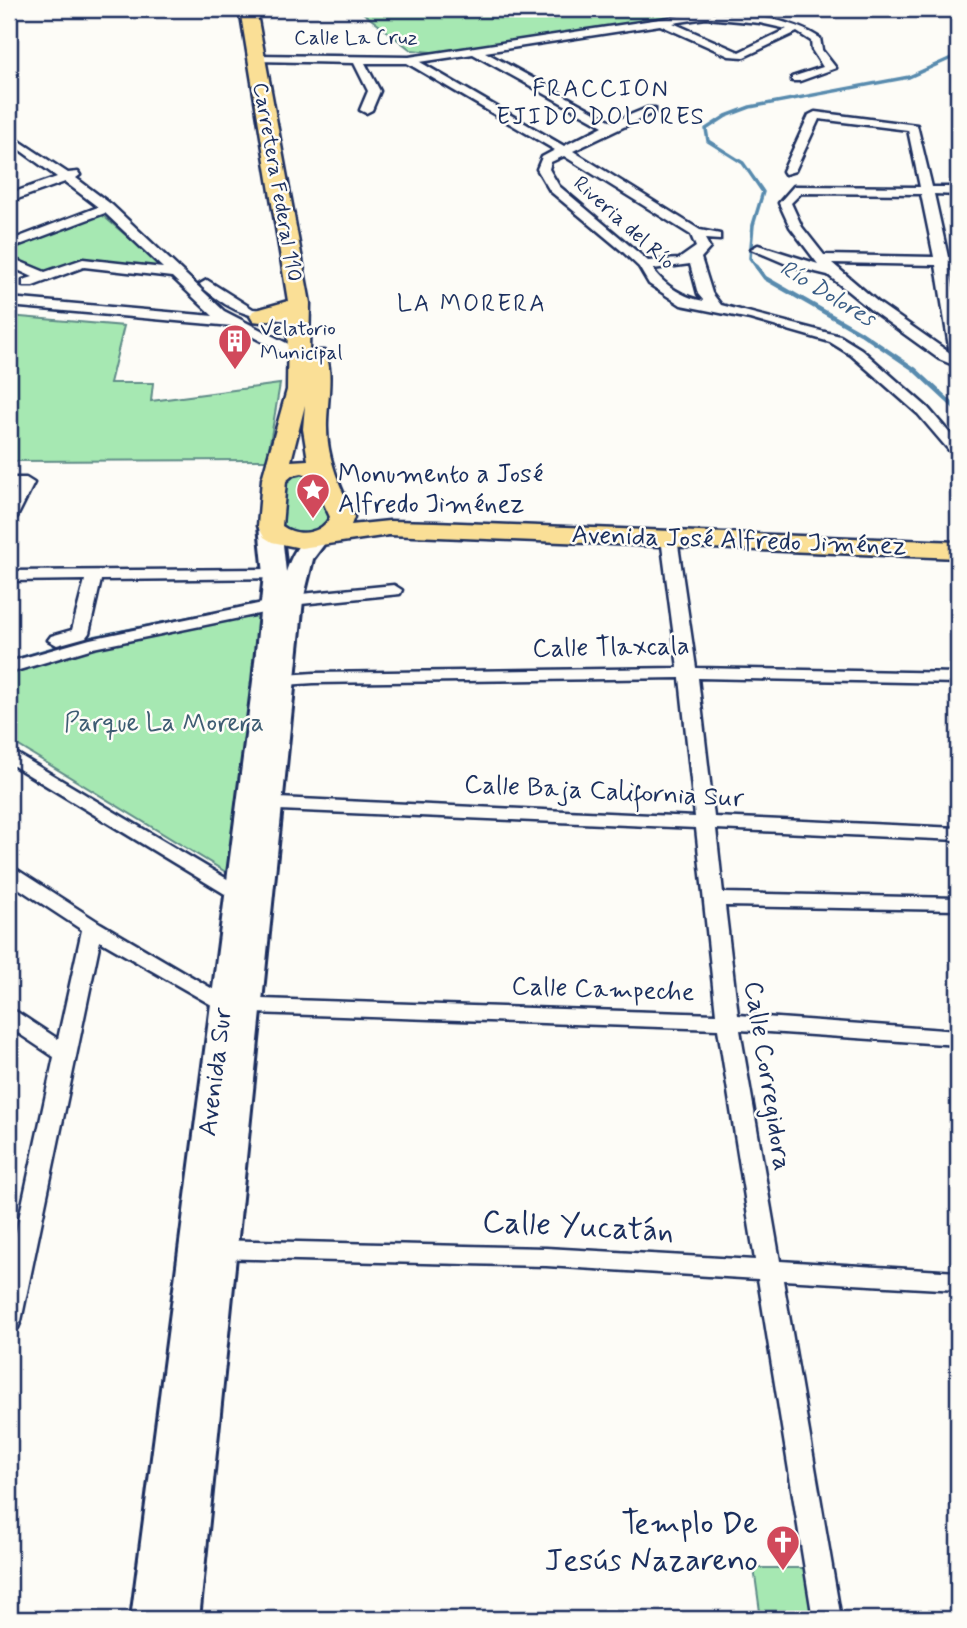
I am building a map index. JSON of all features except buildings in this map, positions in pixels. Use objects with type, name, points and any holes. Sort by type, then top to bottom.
[{"type":"main road","name":"Carretera Federal 110","points":[[247,9],[294,157]]},
{"type":"main road","name":"Carretera Federal 110","points":[[263,9],[264,57],[299,310],[298,390],[274,480]]},
{"type":"main road","name":"Carretera Federal 110","points":[[298,182],[318,389],[315,429],[322,474]]},
{"type":"main road","points":[[261,326],[289,309],[299,310],[308,323],[312,379],[318,389]]},
{"type":"main road","points":[[321,537],[336,529],[342,517],[322,474],[311,467],[292,467],[280,472],[274,480],[270,526],[273,533],[291,540],[321,537],[389,528],[436,529]]},
{"type":"main road","points":[[334,499],[361,513],[393,523],[436,529]]},
{"type":"main road","name":"Avenida Sur","points":[[150,1619],[206,1250],[274,681],[281,592],[270,526]]},
{"type":"main road","name":"Avenida José Alfredo Jiménez","points":[[436,529],[958,550]]},
{"type":"main road","name":"Avenida Sur","points":[[281,592],[304,552],[321,537]]},
{"type":"main road","name":"Avenida Sur","points":[[235,1005],[237,893],[258,803]]},
{"type":"main road","name":"Avenida Sur","points":[[180,1619],[206,1250]]},
{"type":"street","name":"Calle La Cruz","points":[[264,57],[410,60],[706,15],[752,19],[798,28]]},
{"type":"street","points":[[696,38],[752,19]]},
{"type":"street","points":[[662,22],[740,55],[798,28],[816,40],[817,50],[830,68],[796,79]]},
{"type":"street","points":[[476,51],[612,126]]},
{"type":"street","points":[[358,59],[374,91],[366,110]]},
{"type":"street","points":[[410,60],[563,150],[696,233],[715,237]]},
{"type":"street","points":[[563,150],[651,110]]},
{"type":"street","points":[[789,171],[815,115],[913,127],[955,318],[958,363]]},
{"type":"street","points":[[9,128],[72,176],[176,274],[232,322]]},
{"type":"street","points":[[9,137],[24,154],[109,195],[231,306],[299,355]]},
{"type":"street","name":"Riveria del Río","points":[[563,150],[546,160],[542,169],[554,188],[627,248],[644,265],[654,281],[686,302],[779,322],[835,339],[856,352],[923,411],[958,452]]},
{"type":"street","points":[[9,198],[72,176]]},
{"type":"street","points":[[958,191],[798,189],[785,203],[792,225],[830,271],[944,356],[958,363]]},
{"type":"street","points":[[9,245],[108,208]]},
{"type":"street","points":[[644,265],[663,266],[695,259],[704,248],[696,233]]},
{"type":"street","points":[[758,249],[796,263],[830,271]]},
{"type":"street","points":[[695,259],[705,294],[716,307]]},
{"type":"street","points":[[821,259],[958,261]]},
{"type":"street","points":[[9,261],[44,277]]},
{"type":"street","points":[[12,298],[28,283],[83,263],[196,274]]},
{"type":"street","points":[[9,274],[28,283]]},
{"type":"street","points":[[12,298],[261,326]]},
{"type":"street","points":[[12,298],[219,313]]},
{"type":"street","points":[[9,311],[261,326]]},
{"type":"street","points":[[9,483],[26,483],[9,517]]},
{"type":"street","name":"Calle Corregidora","points":[[669,538],[688,673],[728,1022],[827,1619]]},
{"type":"street","points":[[9,576],[94,576],[281,592],[394,590]]},
{"type":"street","points":[[9,655],[80,633],[94,576]]},
{"type":"street","points":[[9,668],[281,592]]},
{"type":"street","name":"Calle Tlaxcala","points":[[274,681],[314,678],[688,673],[958,678]]},
{"type":"street","points":[[9,755],[237,893]]},
{"type":"street","name":"Calle Baja California Sur","points":[[258,803],[958,834]]},
{"type":"street","points":[[9,873],[93,928],[235,1005]]},
{"type":"street","points":[[713,899],[958,904]]},
{"type":"street","points":[[9,1321],[93,928]]},
{"type":"street","name":"Calle Campeche","points":[[235,1005],[728,1022],[958,1038]]},
{"type":"street","points":[[9,1017],[64,1054]]},
{"type":"street","name":"Calle Yucatán","points":[[206,1250],[546,1257],[958,1281]]},
{"type":"green space","points":[[358,9],[666,9],[678,16],[441,53],[411,50]]},
{"type":"green space","points":[[101,214],[163,267],[82,260],[43,274],[9,258],[9,247]]},
{"type":"green space","points":[[9,316],[124,326],[110,383],[153,383],[151,401],[280,384],[267,460],[9,461]]},
{"type":"green space","points":[[308,468],[338,515],[310,537],[285,530],[280,522],[286,480],[289,475]]},
{"type":"green space","name":"Parque La Morera","points":[[272,606],[239,880],[9,740],[9,668],[90,644]]},
{"type":"green space","points":[[754,1568],[819,1568],[827,1619],[761,1619]]},
{"type":"waterway","name":"Río Dolores","points":[[758,269],[750,258],[753,225],[763,192],[743,163],[708,141],[706,129],[726,116],[750,107],[909,77],[958,55]]},
{"type":"waterway","name":"Río Dolores","points":[[757,267],[765,278],[861,333],[914,369],[958,410]]},
{"type":"waterway","points":[[240,608],[254,604]]},
{"type":"waterway","points":[[9,662],[83,640],[210,614]]},
{"type":"place","name":"Velatorio Municipal","points":[[235,371]]},
{"type":"place","name":"Monumento a José Alfredo Jiménez","points":[[313,520]]},
{"type":"place","name":"Templo De Jesús Nazareno","points":[[783,1572]]},
{"type":"district","name":"FRACCION EJIDO DOLORES","points":[[601,103]]},
{"type":"district","name":"LA MORERA","points":[[472,304]]}]
